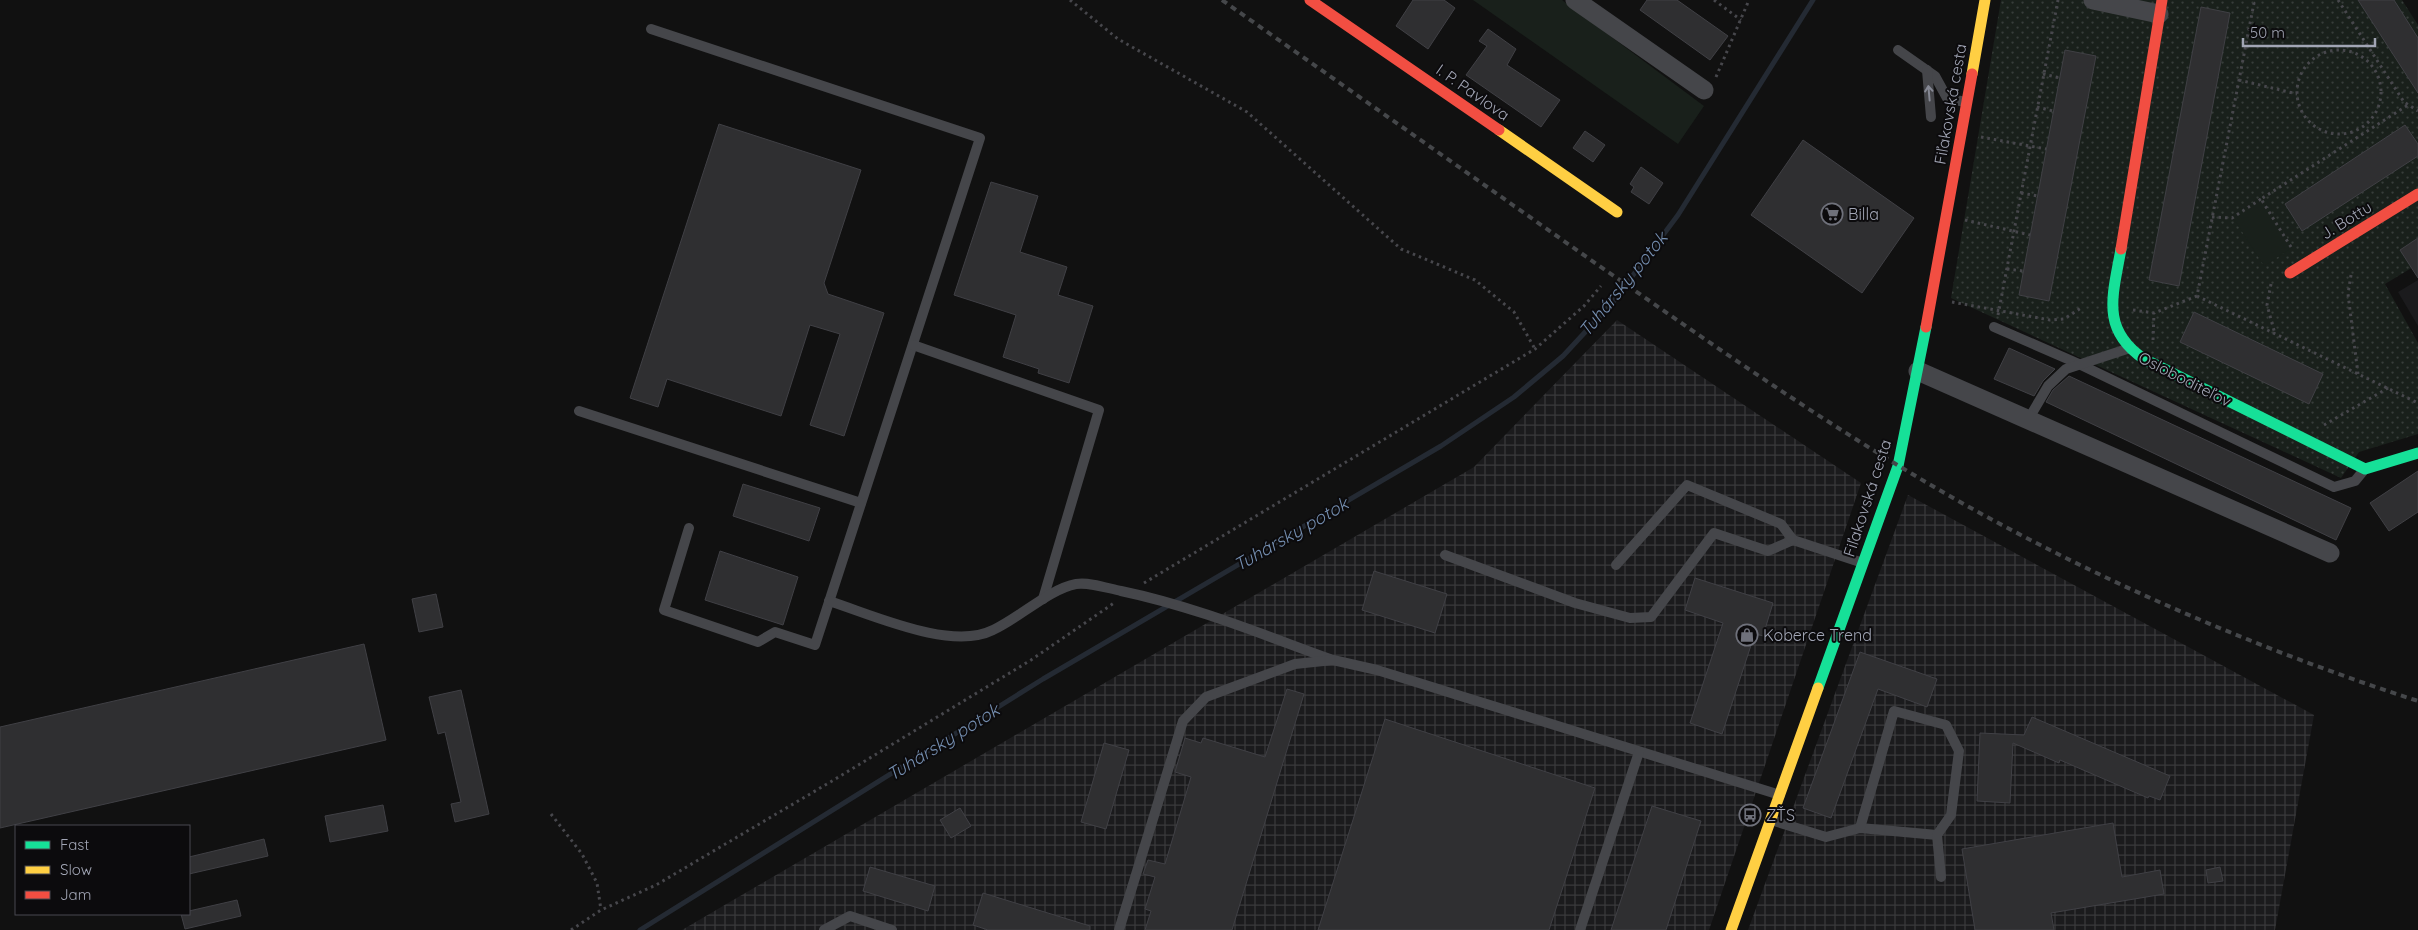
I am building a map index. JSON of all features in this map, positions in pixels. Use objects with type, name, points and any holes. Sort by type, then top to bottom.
[{"type":"street","name":"I. P. Pavlova","points":[[1310,0],[1618,212]]},
{"type":"street","points":[[1574,0],[1704,90]]},
{"type":"street","name":"Fiľakovská cesta","points":[[1731,930],[1898,466],[1918,371],[1985,0]]},
{"type":"street","name":"Osloboditeľov","points":[[2093,0],[2160,7],[2111,307],[2117,335],[2128,348],[2144,359],[2365,469]]},
{"type":"street","name":"J. Bottu","points":[[2290,273],[2418,194]]},
{"type":"street","points":[[1918,371],[2330,553]]},
{"type":"street","points":[[2365,469],[2418,453]]},
{"type":"lane","points":[[651,29],[980,138],[815,645],[774,632],[758,642],[664,610],[690,528]]},
{"type":"lane","points":[[1898,50],[1935,76],[1947,98],[1966,103]]},
{"type":"lane","points":[[1925,68],[1931,117]]},
{"type":"lane","points":[[1994,327],[2079,364],[2334,487],[2354,481],[2365,469]]},
{"type":"lane","points":[[913,345],[1099,410],[1043,599]]},
{"type":"lane","points":[[2028,420],[2048,386],[2066,369],[2128,348]]},
{"type":"lane","points":[[578,411],[861,503]]},
{"type":"lane","points":[[1616,565],[1687,485],[1780,524],[1793,540],[1864,563]]},
{"type":"lane","points":[[1445,555],[1575,603],[1630,618],[1651,617],[1714,533],[1768,551],[1793,540]]},
{"type":"lane","points":[[829,601],[938,635],[967,638],[993,631],[1043,599],[1076,584],[1128,592],[1224,620],[1333,660],[1377,670],[1780,795]]},
{"type":"lane","points":[[1119,930],[1183,722],[1206,697],[1295,664],[1333,660]]},
{"type":"lane","points":[[1860,828],[1894,711],[1946,725],[1959,751],[1951,815],[1937,835],[1941,877]]},
{"type":"lane","points":[[1580,930],[1639,752]]},
{"type":"lane","points":[[1770,820],[1826,837],[1860,828],[1937,835]]},
{"type":"lane","points":[[824,930],[850,916],[892,930]]},
{"type":"path","points":[[1070,0],[1118,39],[1247,112],[1400,248],[1475,280],[1514,312],[1535,349]]},
{"type":"path","points":[[1714,0],[1740,20]]},
{"type":"path","points":[[1704,90],[1713,84],[1749,0]]},
{"type":"path","points":[[2000,311],[2058,0]]},
{"type":"path","points":[[2338,0],[2404,102],[2418,111]]},
{"type":"path","points":[[2196,296],[2254,1]]},
{"type":"path","points":[[2328,50],[2348,50],[2357,53],[2372,64],[2381,83],[2381,102],[2371,120],[2355,131],[2336,134],[2317,128],[2303,114],[2297,94],[2298,81],[2304,67],[2311,60],[2328,50]]},
{"type":"path","points":[[2372,64],[2378,61]]},
{"type":"path","points":[[2043,74],[2060,78]]},
{"type":"path","points":[[2239,80],[2297,94]]},
{"type":"path","points":[[2212,217],[2232,218],[2408,105]]},
{"type":"path","points":[[2037,108],[2053,111]]},
{"type":"path","points":[[1974,136],[2046,149]]},
{"type":"path","points":[[2021,193],[2038,196]]},
{"type":"path","points":[[2261,199],[2293,250]]},
{"type":"path","points":[[1959,219],[2030,235]]},
{"type":"path","points":[[2008,269],[2023,272]]},
{"type":"path","points":[[2351,275],[2348,294],[2358,374]]},
{"type":"path","points":[[2273,278],[2267,305],[2276,334]]},
{"type":"path","points":[[571,930],[601,910],[656,885],[832,781],[1031,660],[1128,592],[1234,531],[1535,349],[1584,306],[1601,286]]},
{"type":"path","points":[[2111,307],[2154,313],[2196,296],[2418,403]]},
{"type":"path","points":[[1944,300],[2050,320],[2064,319],[2081,308]]},
{"type":"path","points":[[2323,426],[2388,388]]},
{"type":"path","points":[[551,814],[582,854],[597,882],[601,910]]},
{"type":"shaded area","points":[[1473,0],[1562,0],[1704,106],[1678,144]]},
{"type":"shaded area","points":[[2001,0],[2402,0],[2418,25],[2418,264],[2385,284],[2418,343],[2418,434],[2359,452],[2341,478],[1951,298]]},
{"type":"shaded area","points":[[2261,197],[2293,247],[2264,266],[2232,216]]},
{"type":"shaded area","points":[[2418,280],[2418,326],[2398,292]]},
{"type":"shaded area","points":[[1617,320],[1861,483],[1709,930],[682,930],[1474,467]]},
{"type":"shaded area","points":[[1908,495],[2314,715],[2275,930],[1748,930]]},
{"type":"building","points":[[1413,0],[1444,0],[1455,8],[1428,49],[1396,26]]},
{"type":"building","points":[[1647,0],[1677,0],[1728,36],[1710,60],[1640,10]]},
{"type":"building","points":[[2358,0],[2394,0],[2418,38],[2418,93]]},
{"type":"building","points":[[2201,7],[2230,13],[2179,286],[2149,280]]},
{"type":"building","points":[[1488,29],[1516,49],[1507,65],[1560,100],[1541,127],[1466,75],[1487,46],[1479,41]]},
{"type":"building","points":[[2065,50],[2096,56],[2049,301],[2019,295]]},
{"type":"building","points":[[719,124],[861,170],[824,283],[828,294],[884,313],[844,436],[810,425],[840,334],[810,325],[781,416],[667,379],[658,407],[630,398]]},
{"type":"building","points":[[2405,125],[2418,144],[2418,156],[2302,231],[2285,204]]},
{"type":"building","points":[[1585,131],[1605,145],[1593,162],[1573,148]]},
{"type":"building","points":[[1803,140],[1914,218],[1862,293],[1751,215]]},
{"type":"building","points":[[1641,167],[1663,183],[1649,204],[1631,192],[1634,187],[1630,184]]},
{"type":"building","points":[[991,182],[1038,196],[1020,252],[1067,267],[1058,295],[1093,306],[1069,383],[1038,373],[1039,369],[1003,357],[1016,315],[954,295]]},
{"type":"building","points":[[2418,238],[2418,278],[2400,250]]},
{"type":"building","points":[[2194,312],[2323,374],[2309,404],[2180,342]]},
{"type":"building","points":[[2009,348],[2055,369],[2043,381],[2034,396],[1994,379]]},
{"type":"building","points":[[2069,376],[2351,508],[2336,540],[2046,402],[2053,390]]},
{"type":"building","points":[[2418,471],[2418,512],[2389,531],[2370,503]]},
{"type":"building","points":[[743,484],[820,508],[809,541],[733,516]]},
{"type":"building","points":[[720,551],[798,577],[783,625],[705,600]]},
{"type":"building","points":[[1374,571],[1447,594],[1435,633],[1362,610]]},
{"type":"building","points":[[1695,578],[1773,603],[1763,636],[1755,633],[1722,734],[1690,723],[1723,623],[1685,610]]},
{"type":"building","points":[[436,594],[443,627],[419,632],[412,599]]},
{"type":"building","points":[[364,644],[386,740],[0,828],[0,727]]},
{"type":"building","points":[[1860,652],[1937,679],[1927,707],[1878,689],[1831,818],[1803,808]]},
{"type":"building","points":[[1287,689],[1304,694],[1232,930],[1145,930],[1151,911],[1145,909],[1155,877],[1143,874],[1148,860],[1165,864],[1191,777],[1175,772],[1185,738],[1201,743],[1203,738],[1265,757]]},
{"type":"building","points":[[461,690],[489,814],[455,822],[451,804],[461,802],[445,732],[438,734],[429,697]]},
{"type":"building","points":[[2032,717],[2170,776],[2160,800],[2149,796],[2148,798],[2060,760],[2059,763],[2013,743],[2010,803],[1977,801],[1980,733],[2024,735]]},
{"type":"building","points":[[1385,719],[1595,788],[1549,930],[1318,930]]},
{"type":"building","points":[[1104,743],[1129,750],[1106,829],[1081,822]]},
{"type":"building","points":[[383,805],[388,831],[330,842],[325,816]]},
{"type":"building","points":[[1652,806],[1701,821],[1666,930],[1611,930]]},
{"type":"building","points":[[960,808],[971,826],[951,838],[940,820]]},
{"type":"building","points":[[2113,823],[2122,877],[2160,870],[2164,894],[2051,913],[2054,930],[1975,930],[1962,849]]},
{"type":"building","points":[[264,839],[268,856],[190,874],[190,857]]},
{"type":"building","points":[[870,867],[935,886],[928,911],[863,891]]},
{"type":"building","points":[[2220,867],[2223,881],[2208,883],[2206,870]]},
{"type":"building","points":[[983,893],[1090,926],[1090,930],[988,930],[973,925]]},
{"type":"building","points":[[237,900],[241,916],[185,929],[181,915],[190,915],[190,911]]},
{"type":"waterway","name":"Tuhársky potok","points":[[640,930],[1043,679],[1441,446],[1514,397],[1563,356],[1613,302],[1678,215],[1813,0]]},
{"type":"railway","points":[[1222,0],[1728,355],[1871,449],[1969,507],[2077,564],[2189,615],[2302,661],[2418,701]]},
{"type":"traffic: fast","points":[[2121,249],[2113,296],[2115,323],[2121,336],[2130,348],[2144,359],[2365,469],[2418,453]]},
{"type":"traffic: fast","points":[[1818,688],[1898,466],[1926,327]]},
{"type":"traffic: slow","points":[[1972,74],[1985,0]]},
{"type":"traffic: slow","points":[[1499,130],[1617,212]]},
{"type":"traffic: slow","points":[[1731,930],[1818,688]]},
{"type":"traffic: jam","points":[[1310,0],[1499,130]]},
{"type":"traffic: jam","points":[[2121,249],[2162,0]]},
{"type":"traffic: jam","points":[[1926,327],[1972,74]]},
{"type":"traffic: jam","points":[[2290,273],[2418,194]]},
{"type":"place","name":"Billa","points":[[1832,214]]},
{"type":"place","name":"Koberce Trend","points":[[1747,635]]},
{"type":"place","name":"ZŤS","points":[[1750,815]]}]
